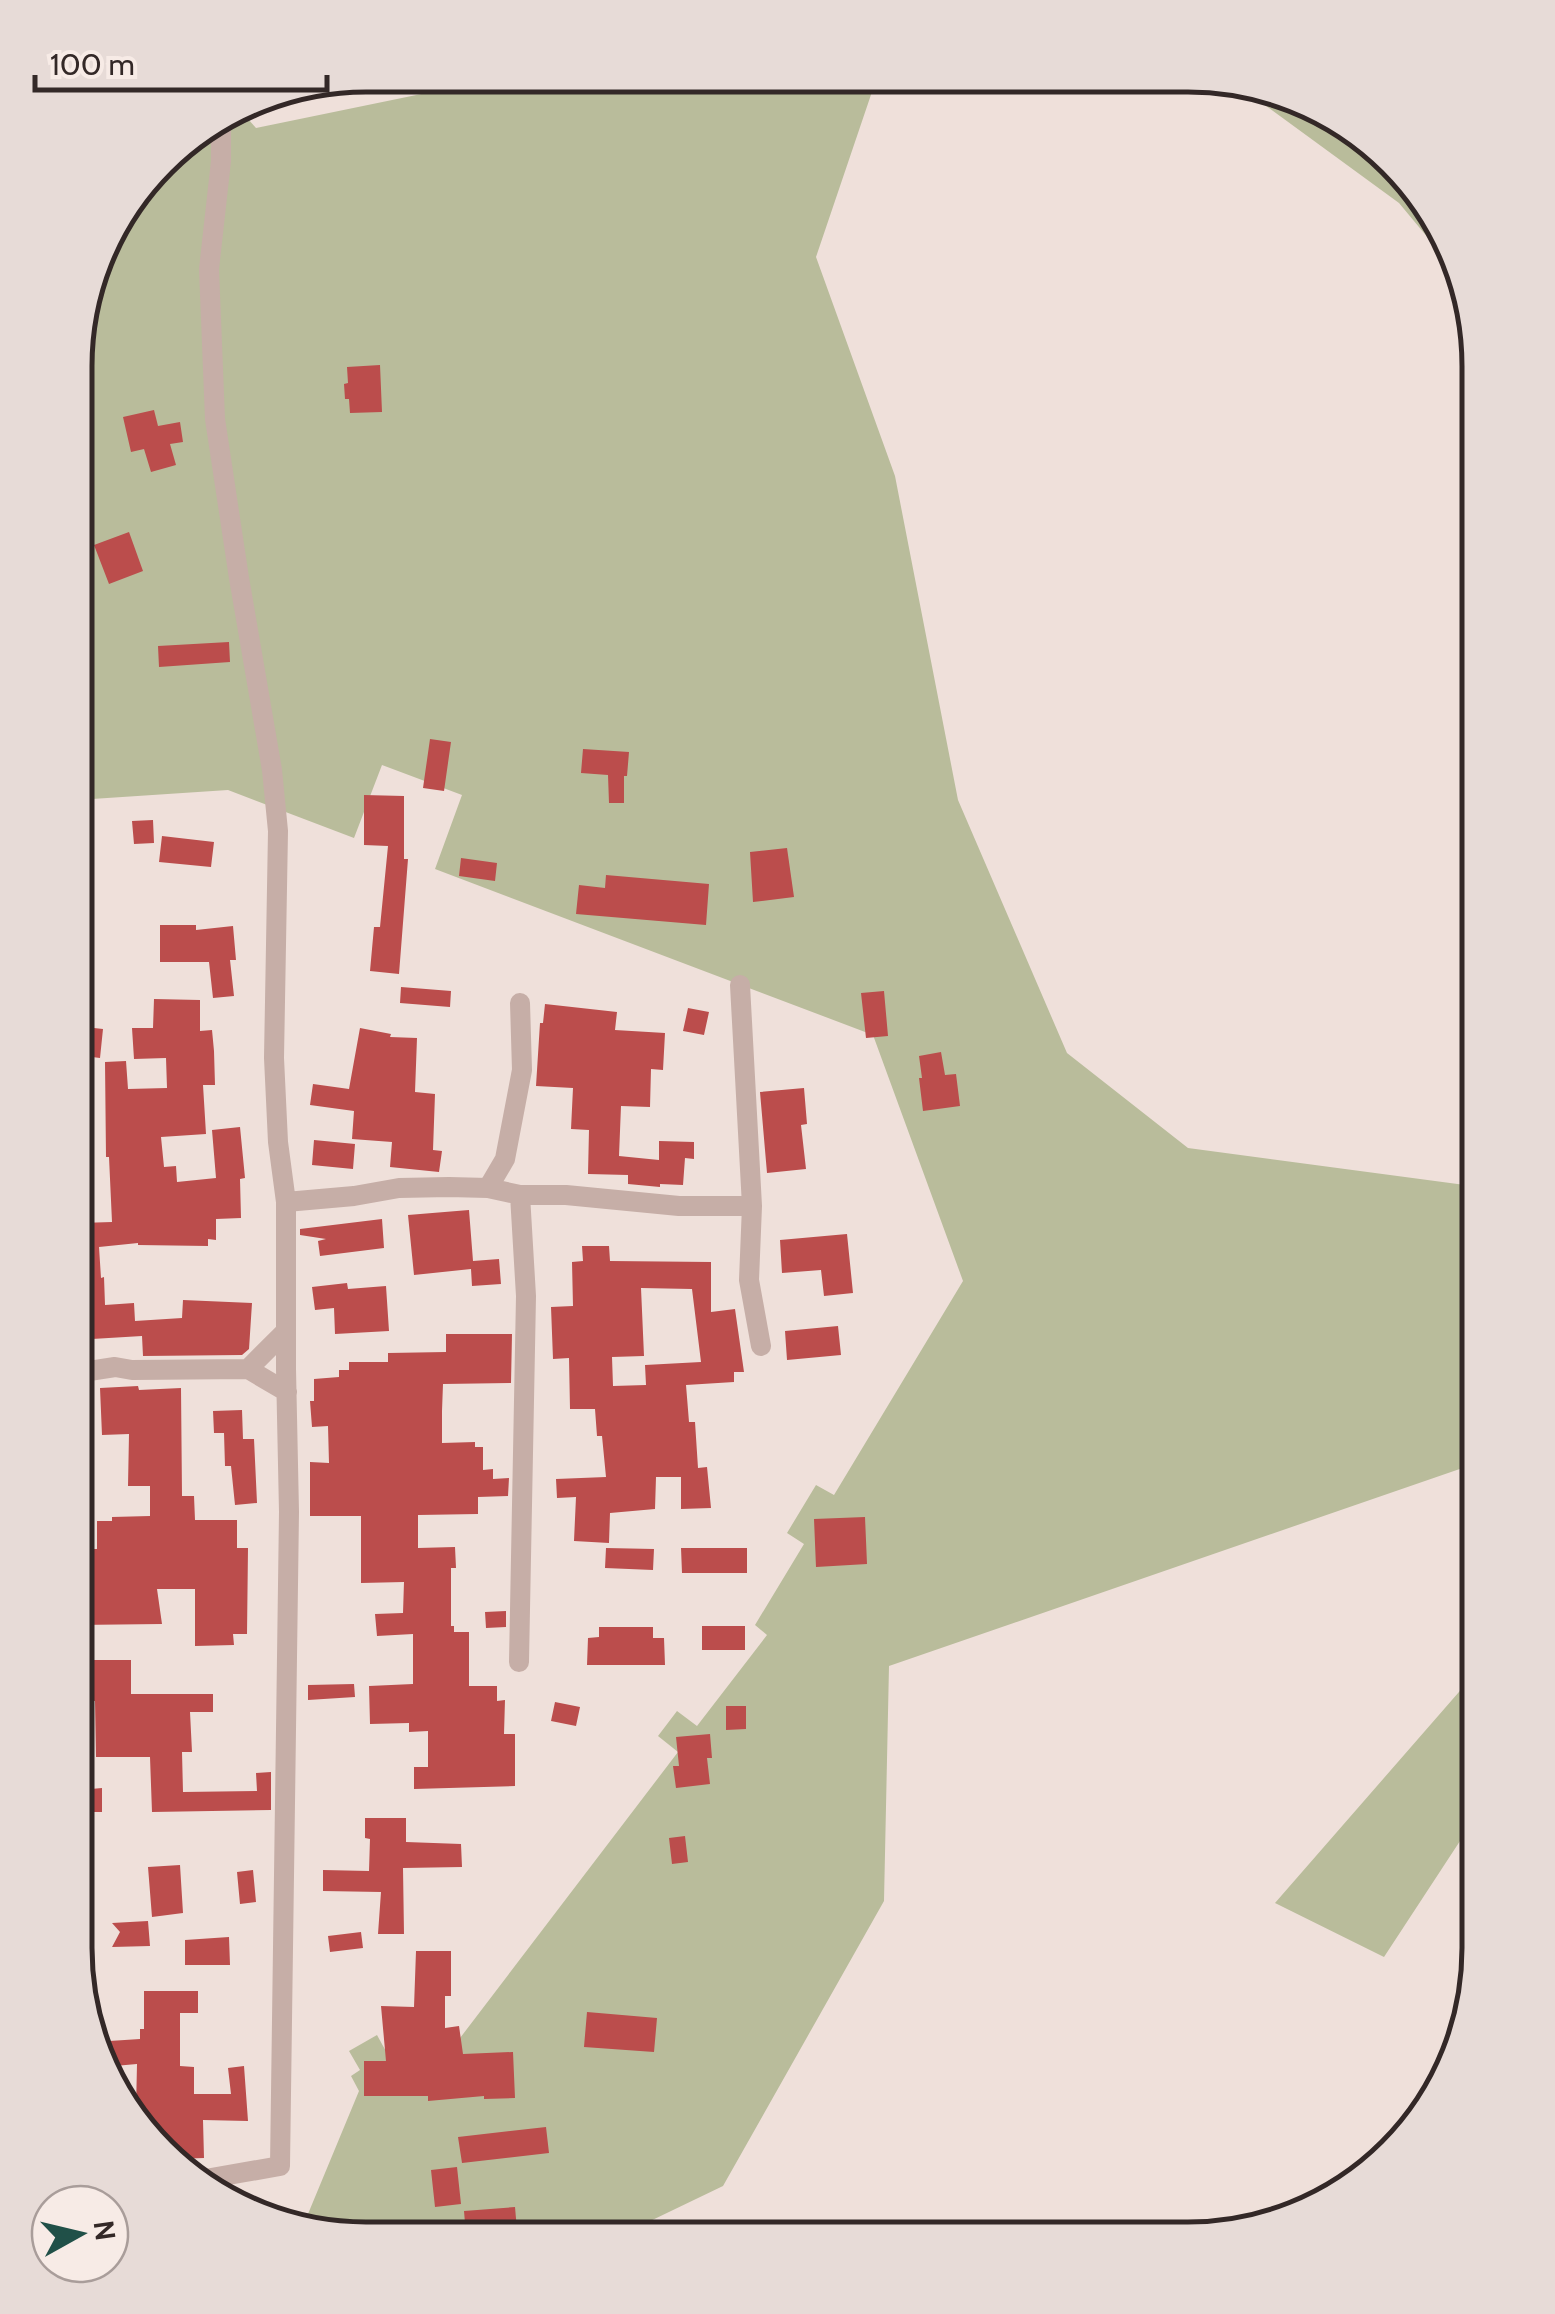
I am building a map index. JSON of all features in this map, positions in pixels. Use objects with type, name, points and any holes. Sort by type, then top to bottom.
[{"type":"street","points":[[218,2177],[280,2166],[290,1512],[286,1202],[274,1058],[278,831],[272,770],[215,419],[209,269],[221,135]]},
{"type":"street","points":[[740,985],[752,1206],[749,1280],[761,1346]]},
{"type":"street","points":[[488,1188],[505,1159],[522,1070],[520,1003]]},
{"type":"street","points":[[286,1202],[399,1188],[488,1188],[520,1195],[566,1195],[679,1206],[752,1206]]},
{"type":"street","points":[[519,1662],[526,1314],[520,1195]]},
{"type":"street","points":[[248,1369],[286,1331]]},
{"type":"street","points":[[92,1371],[248,1369],[287,1392]]},
{"type":"green space","points":[[426,93],[872,93],[816,257],[895,476],[958,800],[1067,1053],[1188,1148],[1462,1185],[1462,1468],[889,1666],[884,1901],[723,2186],[648,2222],[367,2222],[308,2214],[359,2091],[351,2076],[360,2070],[349,2051],[377,2035],[388,2055],[457,2042],[678,1752],[658,1736],[677,1711],[697,1726],[767,1635],[755,1625],[804,1544],[787,1533],[816,1485],[834,1495],[963,1281],[873,1035],[435,869],[462,795],[382,765],[354,838],[228,790],[92,799],[92,367],[102,296],[121,245],[160,186],[186,160],[229,129],[248,120],[256,128]]},
{"type":"green space","points":[[1262,103],[1326,129],[1355,149],[1406,200],[1433,244],[1399,203]]},
{"type":"green space","points":[[1462,1688],[1462,1838],[1384,1957],[1275,1903]]},
{"type":"building","points":[[380,365],[382,412],[350,413],[344,384],[348,383],[347,367]]},
{"type":"building","points":[[154,410],[158,426],[180,422],[183,442],[170,444],[176,465],[151,472],[144,449],[131,452],[123,417]]},
{"type":"building","points":[[129,532],[143,571],[109,584],[94,545]]},
{"type":"building","points":[[229,642],[230,662],[159,667],[158,646]]},
{"type":"building","points":[[430,739],[451,742],[444,791],[423,788]]},
{"type":"building","points":[[583,749],[629,752],[624,803],[609,803],[608,775],[581,773]]},
{"type":"building","points":[[364,795],[404,796],[404,859],[408,859],[399,974],[370,971],[374,927],[380,927],[388,846],[364,845]]},
{"type":"building","points":[[153,820],[154,843],[134,844],[132,821]]},
{"type":"building","points":[[162,836],[214,842],[211,867],[159,862]]},
{"type":"building","points":[[787,848],[794,897],[753,902],[750,852]]},
{"type":"building","points":[[461,858],[497,863],[495,881],[459,876]]},
{"type":"building","points":[[606,875],[709,884],[706,925],[576,914],[579,885],[605,888]]},
{"type":"building","points":[[160,925],[196,925],[196,930],[233,926],[236,960],[230,960],[234,996],[213,998],[209,962],[160,962]]},
{"type":"building","points":[[401,987],[451,991],[450,1007],[400,1003]]},
{"type":"building","points":[[884,991],[888,1036],[866,1038],[861,993]]},
{"type":"building","points":[[154,999],[200,1000],[200,1031],[212,1030],[214,1051],[215,1085],[203,1085],[206,1134],[161,1137],[164,1167],[176,1166],[177,1182],[216,1178],[212,1130],[240,1127],[245,1178],[240,1179],[241,1218],[216,1219],[216,1240],[208,1239],[208,1246],[138,1243],[99,1247],[105,1305],[134,1303],[135,1321],[182,1318],[183,1300],[252,1303],[249,1349],[242,1355],[143,1356],[142,1336],[92,1339],[92,1223],[112,1222],[106,1157],[105,1062],[126,1061],[128,1089],[167,1088],[166,1058],[134,1059],[132,1028],[153,1028]]},
{"type":"building","points":[[545,1004],[617,1012],[615,1030],[665,1033],[663,1070],[651,1069],[650,1107],[621,1106],[619,1156],[659,1160],[659,1141],[694,1142],[694,1159],[685,1158],[683,1185],[628,1184],[628,1175],[588,1174],[589,1130],[571,1129],[573,1088],[536,1086]]},
{"type":"building","points":[[688,1008],[709,1012],[704,1035],[683,1031]]},
{"type":"building","points":[[92,1028],[103,1029],[100,1058],[92,1057]]},
{"type":"building","points":[[360,1028],[391,1034],[390,1037],[417,1038],[415,1092],[435,1094],[433,1150],[442,1151],[439,1172],[390,1167],[392,1142],[352,1139],[354,1111],[310,1105],[313,1084],[349,1089]]},
{"type":"building","points":[[941,1052],[945,1075],[956,1074],[960,1106],[923,1111],[919,1056]]},
{"type":"building","points":[[804,1088],[807,1124],[801,1125],[806,1169],[767,1173],[760,1092]]},
{"type":"building","points":[[314,1140],[355,1144],[353,1169],[312,1165]]},
{"type":"building","points":[[469,1210],[473,1261],[499,1259],[501,1284],[472,1286],[471,1269],[414,1275],[408,1215]]},
{"type":"building","points":[[382,1219],[384,1248],[320,1256],[318,1241],[326,1239],[300,1235],[300,1229]]},
{"type":"building","points":[[847,1234],[853,1293],[824,1296],[821,1270],[782,1273],[780,1240]]},
{"type":"building","points":[[582,1246],[609,1246],[610,1261],[711,1262],[711,1312],[735,1309],[744,1372],[734,1372],[734,1382],[686,1385],[689,1422],[695,1422],[698,1468],[707,1467],[711,1508],[681,1509],[681,1477],[656,1477],[655,1509],[610,1513],[609,1543],[574,1541],[576,1497],[557,1498],[556,1479],[606,1477],[595,1409],[570,1409],[569,1358],[553,1359],[551,1307],[573,1306],[572,1262],[583,1261]],"holes":[[[641,1288],[692,1289],[701,1362],[645,1365],[646,1385],[613,1386],[612,1357],[644,1356]]]},
{"type":"building","points":[[347,1283],[348,1289],[386,1286],[389,1331],[335,1334],[334,1308],[315,1310],[312,1287]]},
{"type":"building","points":[[838,1326],[841,1355],[787,1360],[785,1331]]},
{"type":"building","points":[[446,1334],[512,1334],[511,1383],[443,1384],[442,1411],[442,1443],[475,1442],[475,1447],[483,1447],[483,1470],[493,1469],[493,1479],[509,1478],[508,1496],[478,1497],[478,1514],[418,1515],[418,1548],[455,1547],[451,1626],[454,1632],[469,1632],[469,1686],[497,1686],[497,1701],[505,1700],[504,1734],[515,1734],[515,1786],[414,1789],[414,1767],[428,1767],[428,1731],[409,1732],[409,1723],[370,1724],[369,1686],[413,1684],[413,1634],[377,1636],[375,1614],[403,1613],[404,1582],[361,1583],[361,1516],[310,1516],[310,1462],[329,1463],[328,1426],[312,1427],[310,1401],[314,1401],[314,1379],[339,1377],[339,1370],[349,1370],[349,1362],[388,1362],[388,1353],[446,1352]]},
{"type":"building","points":[[100,1388],[181,1388],[182,1496],[194,1496],[195,1520],[237,1520],[237,1548],[248,1548],[247,1634],[233,1634],[234,1645],[195,1646],[195,1589],[157,1589],[162,1624],[92,1625],[97,1521],[150,1516],[150,1486],[128,1486],[129,1434],[102,1435]]},
{"type":"building","points":[[242,1410],[243,1439],[254,1439],[257,1503],[235,1505],[231,1466],[225,1466],[224,1433],[214,1433],[213,1411]]},
{"type":"building","points":[[865,1517],[867,1564],[816,1567],[814,1519]]},
{"type":"building","points":[[606,1548],[654,1549],[653,1570],[605,1568]]},
{"type":"building","points":[[681,1548],[747,1548],[747,1573],[682,1573]]},
{"type":"building","points":[[506,1611],[506,1627],[486,1628],[485,1612]]},
{"type":"building","points":[[702,1626],[745,1626],[745,1650],[702,1650]]},
{"type":"building","points":[[599,1627],[653,1627],[653,1638],[664,1638],[665,1665],[587,1665],[588,1638],[599,1637]]},
{"type":"building","points":[[92,1660],[131,1660],[131,1694],[213,1694],[213,1712],[190,1712],[192,1752],[182,1752],[183,1792],[257,1791],[256,1773],[271,1772],[271,1810],[152,1812],[150,1757],[96,1757]]},
{"type":"building","points":[[354,1684],[355,1697],[308,1700],[308,1685]]},
{"type":"building","points":[[555,1702],[580,1707],[576,1726],[551,1721]]},
{"type":"building","points":[[726,1706],[746,1706],[746,1729],[726,1730]]},
{"type":"building","points":[[710,1734],[710,1784],[676,1788],[676,1737]]},
{"type":"building","points":[[102,1788],[102,1812],[92,1812],[92,1789]]},
{"type":"building","points":[[365,1818],[406,1818],[406,1842],[461,1844],[462,1867],[403,1868],[404,1934],[378,1934],[381,1892],[323,1891],[323,1870],[369,1871],[370,1839],[365,1838]]},
{"type":"building","points":[[685,1836],[688,1862],[672,1864],[669,1838]]},
{"type":"building","points":[[180,1865],[183,1913],[152,1917],[148,1867]]},
{"type":"building","points":[[253,1870],[256,1902],[240,1904],[237,1872]]},
{"type":"building","points":[[148,1921],[150,1946],[112,1947],[120,1932],[112,1923]]},
{"type":"building","points":[[361,1932],[363,1948],[330,1952],[328,1936]]},
{"type":"building","points":[[229,1937],[230,1965],[185,1965],[185,1940]]},
{"type":"building","points":[[416,1951],[451,1951],[451,1996],[445,1996],[445,2028],[459,2026],[463,2054],[513,2052],[515,2098],[484,2096],[428,2101],[428,2096],[364,2096],[364,2061],[386,2061],[381,2006],[414,2007]]},
{"type":"building","points":[[144,1991],[198,1991],[198,2013],[180,2013],[180,2066],[194,2067],[194,2094],[231,2094],[228,2068],[244,2066],[248,2121],[203,2120],[204,2158],[193,2158],[149,2114],[136,2095],[137,2064],[120,2066],[113,2052],[109,2041],[140,2039],[140,2029],[144,2029]]},
{"type":"building","points":[[587,2012],[657,2018],[654,2052],[584,2047]]},
{"type":"building","points":[[546,2127],[549,2153],[462,2163],[458,2137]]},
{"type":"building","points":[[457,2167],[461,2204],[435,2207],[431,2170]]},
{"type":"building","points":[[515,2207],[516,2222],[465,2222],[464,2211]]}]
